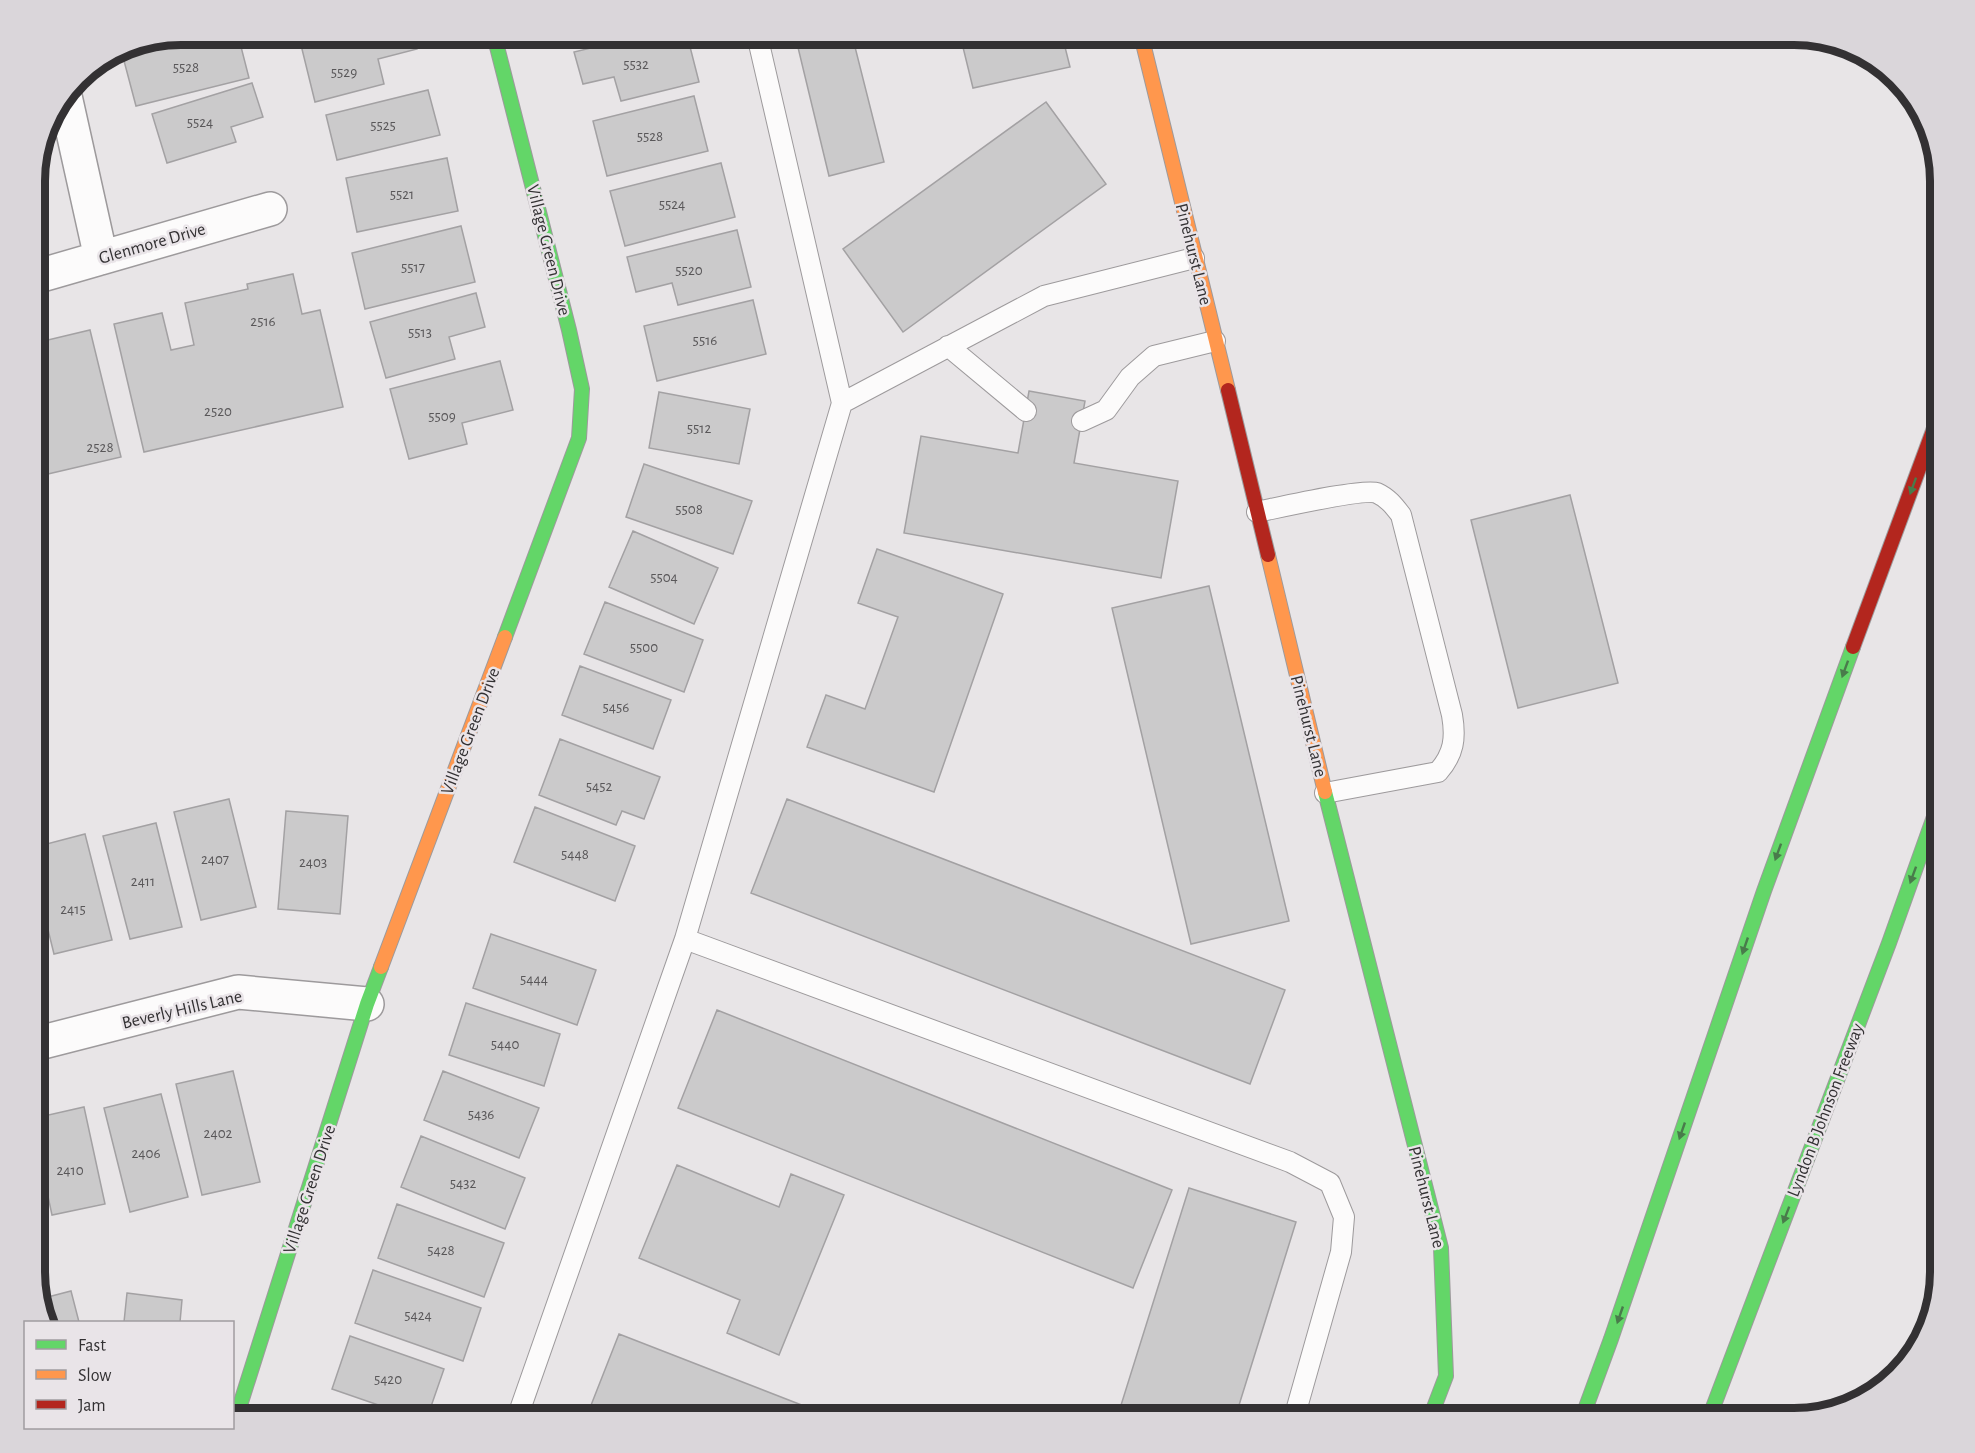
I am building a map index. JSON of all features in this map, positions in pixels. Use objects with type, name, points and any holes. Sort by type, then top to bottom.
[{"type":"main road","name":"Village Green Drive","points":[[239,1408],[368,1004],[579,438],[582,389],[497,45]]},
{"type":"main road","name":"Pinehurst Lane","points":[[1144,45],[1325,793],[1441,1248],[1446,1376],[1435,1408]]},
{"type":"main road","points":[[1586,1408],[1764,891],[1930,442]]},
{"type":"main road","name":"Lyndon B Johnson Freeway","points":[[1712,1408],[1930,830]]},
{"type":"street","points":[[67,107],[101,258]]},
{"type":"street","name":"Glenmore Drive","points":[[45,274],[270,209]]},
{"type":"street","name":"Beverly Hills Lane","points":[[45,1041],[238,992],[368,1004]]},
{"type":"lane","points":[[521,1408],[685,939],[842,403],[760,45]]},
{"type":"lane","points":[[842,403],[1044,296],[1194,258]]},
{"type":"lane","points":[[1082,421],[1106,410],[1130,377],[1154,356],[1215,341]]},
{"type":"lane","points":[[948,346],[1026,411]]},
{"type":"lane","points":[[1257,512],[1375,492],[1390,501],[1401,515],[1452,715],[1455,729],[1453,745],[1448,760],[1438,772],[1325,793]]},
{"type":"lane","points":[[685,939],[1290,1162],[1330,1183],[1344,1218],[1341,1252],[1297,1408]]},
{"type":"building","points":[[241,45],[249,78],[136,106],[123,58],[169,46]]},
{"type":"building","points":[[301,45],[416,45],[417,49],[378,59],[384,84],[315,102]]},
{"type":"building","points":[[603,45],[690,45],[699,82],[621,101],[614,77],[583,84],[574,52]]},
{"type":"building","points":[[797,45],[855,45],[884,162],[829,176]]},
{"type":"building","points":[[962,45],[1064,45],[1070,67],[973,88]]},
{"type":"building","points":[[252,83],[263,117],[231,127],[236,142],[167,163],[152,114]]},
{"type":"building","points":[[428,90],[440,135],[337,160],[326,115]]},
{"type":"building","points":[[694,96],[708,151],[607,176],[593,121]]},
{"type":"building","points":[[1046,102],[1106,184],[903,332],[843,249]]},
{"type":"building","points":[[447,158],[458,211],[357,232],[346,178]]},
{"type":"building","points":[[721,163],[735,217],[625,246],[610,191]]},
{"type":"building","points":[[461,226],[475,282],[365,309],[352,253]]},
{"type":"building","points":[[737,230],[751,287],[678,305],[672,283],[636,292],[627,257]]},
{"type":"building","points":[[293,274],[302,314],[320,310],[343,407],[144,452],[114,324],[162,313],[171,350],[194,345],[185,303],[248,289],[247,284]]},
{"type":"building","points":[[476,293],[485,327],[449,337],[455,359],[386,378],[370,322]]},
{"type":"building","points":[[753,300],[766,354],[657,381],[644,326]]},
{"type":"building","points":[[90,330],[121,457],[45,475],[45,341]]},
{"type":"building","points":[[500,361],[513,410],[462,423],[467,444],[409,459],[390,389]]},
{"type":"building","points":[[1029,391],[1085,401],[1074,463],[1178,481],[1161,578],[904,533],[921,436],[1018,453]]},
{"type":"building","points":[[659,392],[750,409],[739,464],[649,448]]},
{"type":"building","points":[[644,464],[752,501],[733,554],[626,517]]},
{"type":"building","points":[[1570,495],[1618,683],[1518,708],[1471,520]]},
{"type":"building","points":[[633,531],[718,568],[694,624],[609,587]]},
{"type":"building","points":[[877,549],[1003,594],[934,792],[807,747],[826,695],[865,709],[898,617],[858,603]]},
{"type":"building","points":[[1209,586],[1289,921],[1191,944],[1112,608]]},
{"type":"building","points":[[605,602],[703,640],[684,692],[584,654]]},
{"type":"building","points":[[580,666],[671,700],[653,749],[562,715]]},
{"type":"building","points":[[560,739],[660,777],[644,819],[622,811],[616,825],[539,795]]},
{"type":"building","points":[[229,799],[256,907],[201,920],[174,812]]},
{"type":"building","points":[[787,799],[1285,990],[1250,1084],[751,893]]},
{"type":"building","points":[[535,807],[635,846],[615,901],[514,862]]},
{"type":"building","points":[[286,811],[348,816],[340,914],[278,909]]},
{"type":"building","points":[[156,823],[182,927],[130,939],[103,836]]},
{"type":"building","points":[[85,834],[112,940],[54,954],[45,918],[45,844]]},
{"type":"building","points":[[491,934],[596,970],[577,1025],[473,988]]},
{"type":"building","points":[[466,1003],[560,1034],[544,1086],[449,1055]]},
{"type":"building","points":[[717,1010],[1172,1190],[1133,1288],[678,1108]]},
{"type":"building","points":[[233,1071],[260,1182],[202,1195],[176,1084]]},
{"type":"building","points":[[443,1071],[539,1108],[519,1158],[424,1120]]},
{"type":"building","points":[[161,1094],[188,1197],[130,1212],[104,1108]]},
{"type":"building","points":[[84,1107],[105,1204],[52,1215],[45,1182],[45,1116]]},
{"type":"building","points":[[421,1136],[525,1178],[505,1229],[401,1187]]},
{"type":"building","points":[[677,1165],[779,1207],[791,1174],[844,1195],[779,1355],[727,1333],[740,1300],[639,1258]]},
{"type":"building","points":[[1189,1188],[1296,1222],[1238,1408],[1120,1408]]},
{"type":"building","points":[[397,1204],[504,1243],[484,1297],[378,1258]]},
{"type":"building","points":[[373,1270],[481,1308],[463,1361],[355,1323]]},
{"type":"building","points":[[71,1291],[79,1321],[54,1321],[48,1297]]},
{"type":"building","points":[[127,1293],[182,1300],[180,1321],[124,1321]]},
{"type":"building","points":[[619,1334],[809,1408],[590,1408]]},
{"type":"building","points":[[350,1336],[444,1369],[430,1408],[387,1408],[332,1389]]},
{"type":"traffic: fast","points":[[497,45],[582,389],[579,438],[505,637]]},
{"type":"traffic: fast","points":[[1586,1408],[1764,891],[1853,647]]},
{"type":"traffic: fast","points":[[1325,792],[1441,1248],[1446,1376],[1434,1408]]},
{"type":"traffic: fast","points":[[1713,1408],[1889,943],[1930,828]]},
{"type":"traffic: fast","points":[[239,1408],[367,1004],[381,967]]},
{"type":"traffic: slow","points":[[1143,45],[1228,390]]},
{"type":"traffic: slow","points":[[1268,555],[1325,792]]},
{"type":"traffic: slow","points":[[381,967],[505,637]]},
{"type":"traffic: jam","points":[[1228,390],[1268,555]]},
{"type":"traffic: jam","points":[[1853,647],[1930,439]]}]
